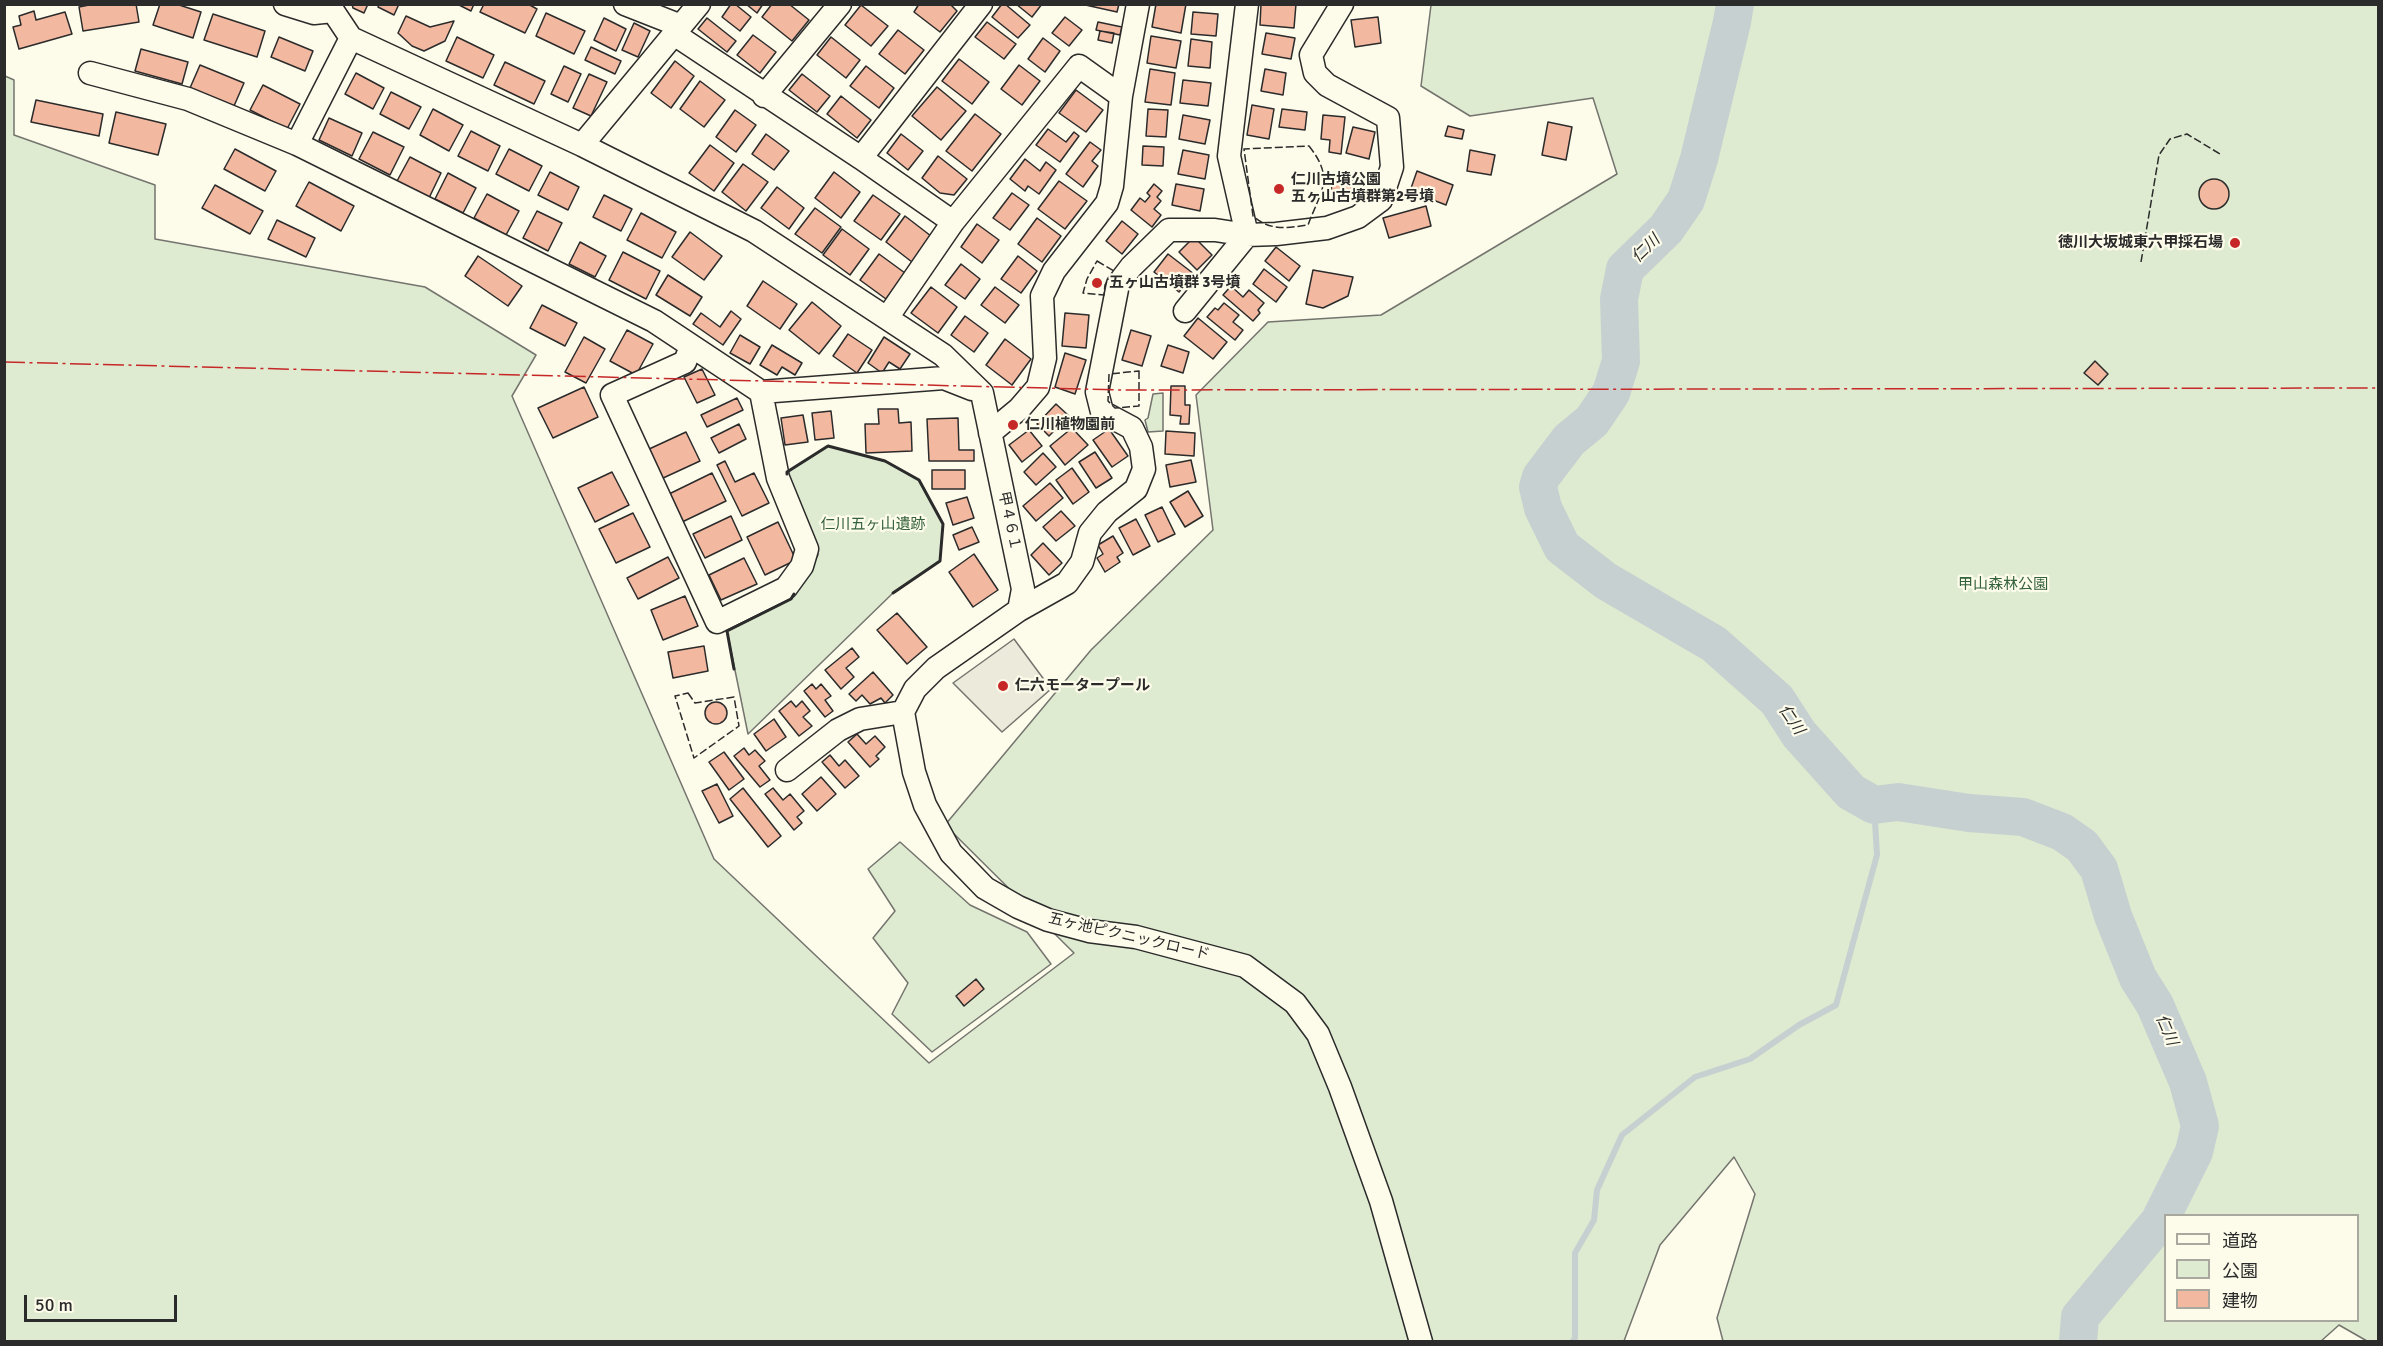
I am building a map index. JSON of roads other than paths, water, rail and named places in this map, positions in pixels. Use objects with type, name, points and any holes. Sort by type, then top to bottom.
[{"type":"street","points":[[285,4],[314,13],[332,8],[351,38],[582,145],[754,231],[943,355],[982,393]]},
{"type":"street","points":[[625,4],[677,30],[764,96],[861,158],[953,222]]},
{"type":"street","points":[[582,145],[699,4]]},
{"type":"street","points":[[764,96],[840,4]]},
{"type":"street","points":[[861,158],[981,4]]},
{"type":"street","points":[[990,433],[1019,409],[1038,387],[1045,358],[1042,296],[1054,271],[1107,203],[1112,186],[1121,96],[1138,4]]},
{"type":"street","points":[[1247,4],[1229,156],[1248,235]]},
{"type":"street","points":[[787,770],[838,730],[860,719],[903,712],[915,689],[936,668],[1018,610],[1067,583],[1082,562],[1090,533],[1107,512],[1136,489],[1144,469],[1141,447],[1132,428],[1102,412],[1097,392],[1118,284],[1131,267],[1169,230],[1215,230],[1248,235],[1327,228],[1358,217],[1381,200],[1392,167],[1388,118],[1327,85],[1315,73],[1311,55],[1342,4]]},
{"type":"street","points":[[297,144],[351,38]]},
{"type":"street","points":[[886,318],[953,222],[1079,66],[1121,96]]},
{"type":"street","points":[[90,73],[188,99],[297,144],[654,321],[761,392],[944,378],[982,393]]},
{"type":"street","points":[[1185,311],[1248,235]]},
{"type":"street","points":[[691,346],[684,362],[612,396],[717,622],[786,588],[802,566],[807,549],[778,478],[761,392]]},
{"type":"street","name":"甲４６１","points":[[982,393],[1023,589],[1018,610]]},
{"type":"street","name":"五ヶ池ピクニックロード","points":[[903,712],[914,772],[925,805],[951,853],[985,888],[1018,907],[1048,920],[1089,931],[1136,937],[1245,966],[1295,1003],[1318,1034],[1340,1087],[1381,1201],[1421,1341]]},
{"type":"waterway","name":"仁川","points":[[1735,4],[1699,159],[1686,200],[1666,229],[1625,269],[1619,299],[1621,361],[1611,393],[1592,421],[1569,440],[1541,477],[1538,487],[1543,508],[1562,547],[1606,581],[1714,644],[1777,700],[1799,734],[1851,792],[1874,805],[1898,802],[1969,813],[2023,817],[2062,832],[2082,846],[2099,869],[2113,916],[2138,978],[2155,1005],[2188,1082],[2200,1126],[2194,1152],[2159,1222],[2080,1317],[2078,1342]]},
{"type":"waterway","points":[[1572,1342],[1575,1338],[1575,1253],[1594,1220],[1597,1190],[1622,1135],[1695,1077],[1750,1059],[1799,1025],[1836,1005],[1877,855],[1874,805]]},
{"type":"place","name":"仁川古墳公園 五ヶ山古墳群第2号墳","points":[[1279,189]]},
{"type":"place","name":"徳川大坂城東六甲採石場","points":[[2235,243]]},
{"type":"place","name":"五ヶ山古墳群 3号墳","points":[[1097,283]]},
{"type":"place","name":"仁川植物園前","points":[[1013,425]]},
{"type":"place","name":"仁六モータープール","points":[[1003,686]]},
{"type":"park label","name":"仁川五ヶ山遺跡","points":[[873,525]]},
{"type":"park label","name":"甲山森林公園","points":[[2003,585]]}]
